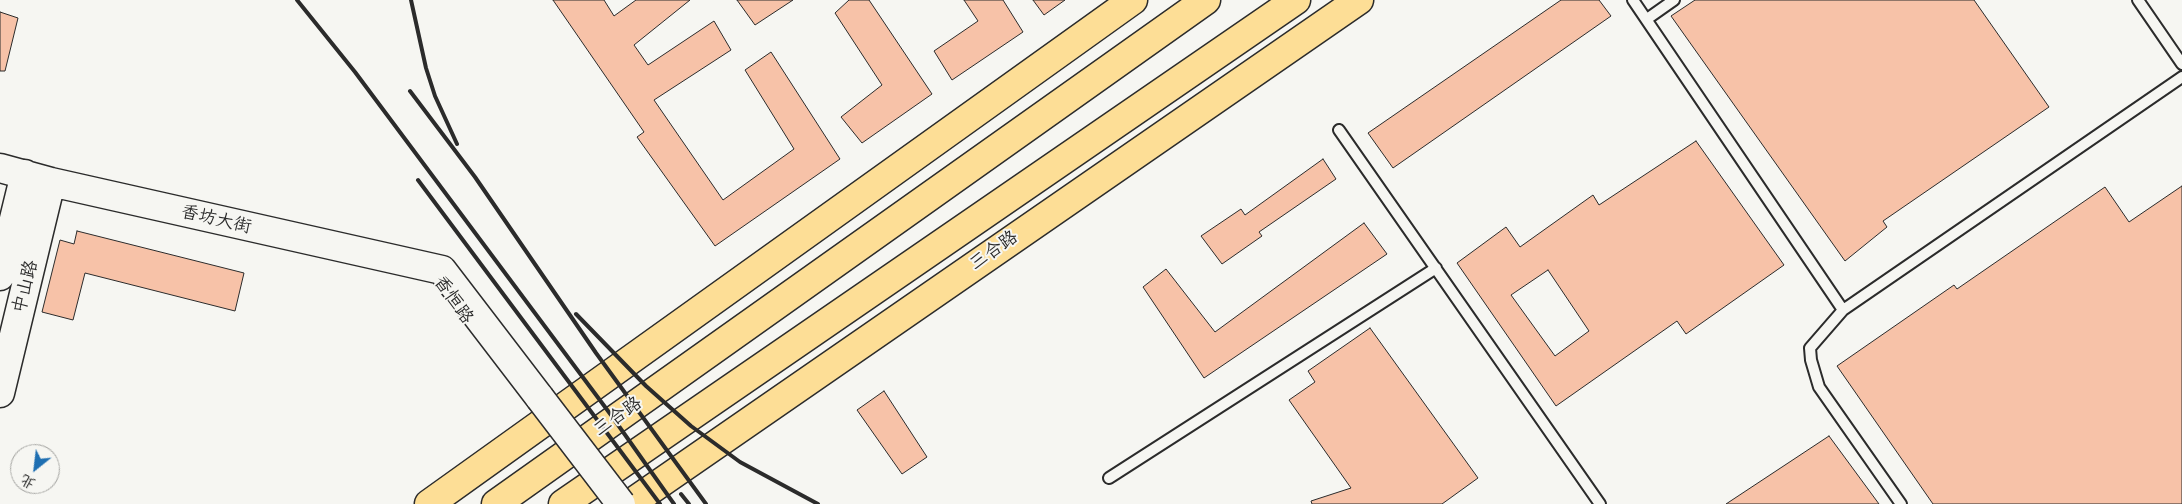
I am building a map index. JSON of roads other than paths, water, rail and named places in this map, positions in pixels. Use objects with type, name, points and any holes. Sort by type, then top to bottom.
[{"type":"highway","points":[[429,504],[1133,0]]},
{"type":"highway","name":"三合路","points":[[496,504],[1206,0]]},
{"type":"highway","points":[[563,504],[1296,0]]},
{"type":"highway","name":"三合路","points":[[630,504],[1359,0]]},
{"type":"main road","name":"香坊大街","points":[[12,171],[51,182],[432,270]]},
{"type":"main road","name":"中山路","points":[[0,276],[12,171]]},
{"type":"main road","name":"中山路","points":[[0,393],[51,182]]},
{"type":"main road","name":"香恒路","points":[[432,270],[442,270],[534,402],[601,504]]},
{"type":"main road","name":"香恒路","points":[[534,402],[621,504]]},
{"type":"lane","points":[[1633,0],[1843,310]]},
{"type":"lane","points":[[1647,19],[1674,0]]},
{"type":"lane","points":[[2138,0],[2182,64]]},
{"type":"lane","points":[[1901,504],[1819,387],[1810,360],[1810,348],[1843,310],[2182,77]]},
{"type":"lane","points":[[1339,130],[1600,504]]},
{"type":"lane","points":[[1109,478],[1436,268]]},
{"type":"railway","points":[[297,0],[355,72],[611,415],[674,504]]},
{"type":"railway","points":[[411,0],[426,68],[435,96],[457,144]]},
{"type":"railway","points":[[410,91],[475,177],[596,353],[706,504]]},
{"type":"railway","points":[[418,180],[660,504]]},
{"type":"railway","points":[[576,314],[646,386],[691,426],[740,462],[818,504]]},
{"type":"railway","points":[[681,494],[689,504]]}]
